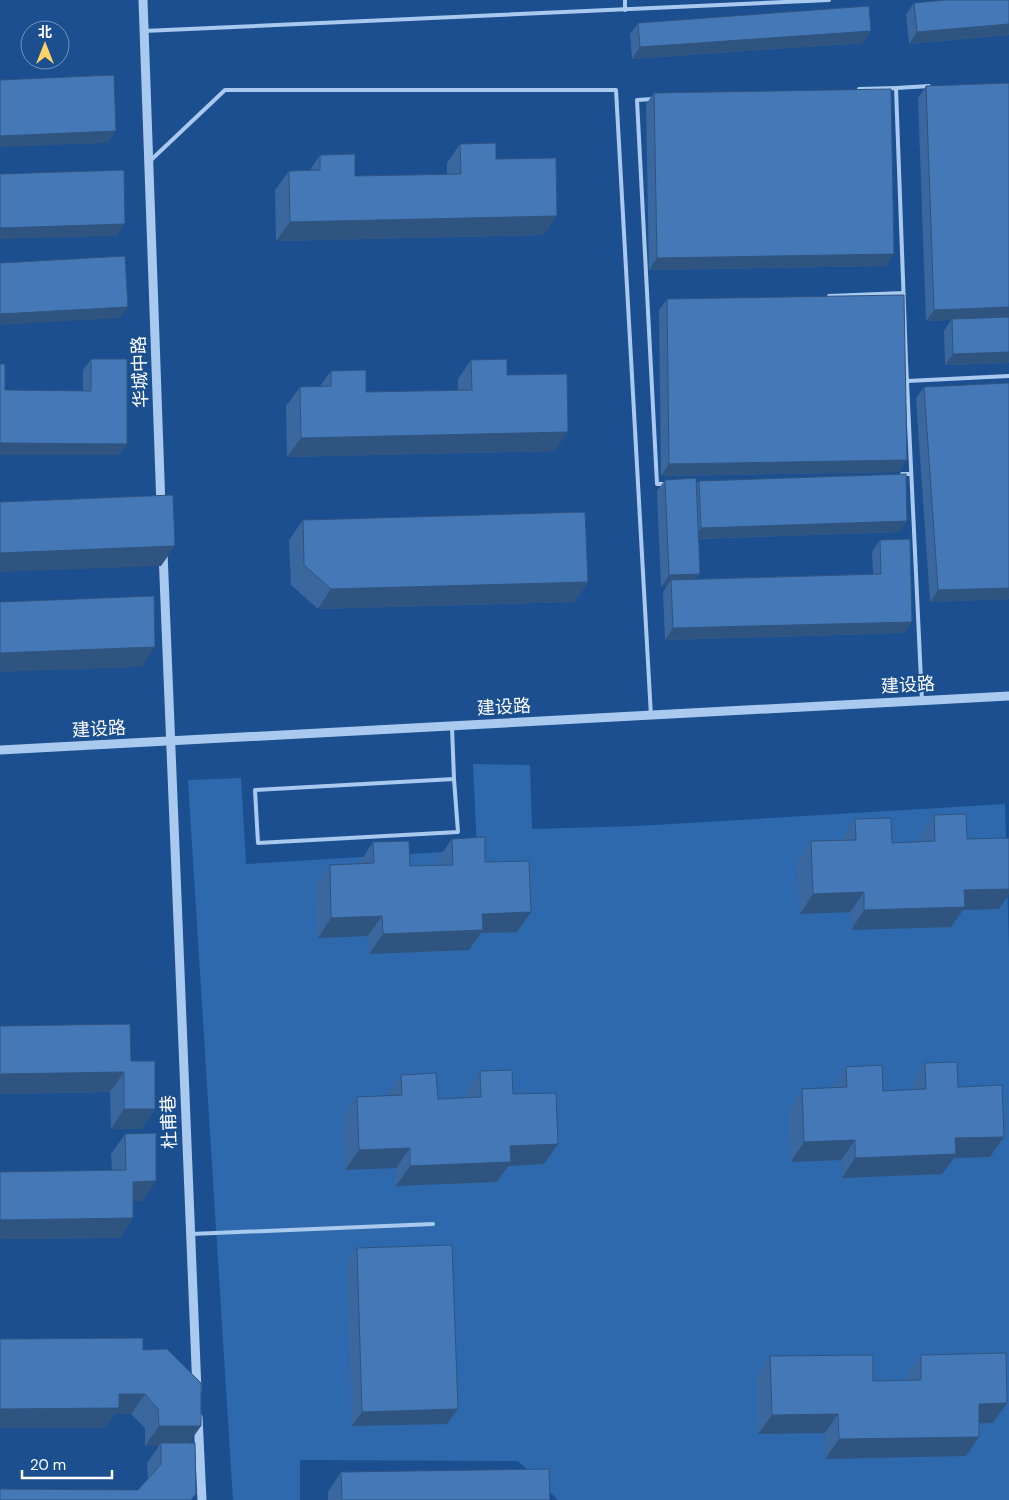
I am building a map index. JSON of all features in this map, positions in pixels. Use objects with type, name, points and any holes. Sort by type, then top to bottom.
[{"type":"street","name":"华城中路","points":[[143,0],[161,513]]},
{"type":"street","points":[[162,542],[169,742]]},
{"type":"street","name":"建设路","points":[[0,750],[1009,696]]},
{"type":"street","name":"杜甫巷","points":[[169,742],[198,1402]]},
{"type":"street","points":[[198,1411],[202,1500]]},
{"type":"lane","points":[[624,0],[625,10]]},
{"type":"lane","points":[[144,31],[830,0]]},
{"type":"lane","points":[[856,90],[934,86]]},
{"type":"lane","points":[[896,88],[922,701]]},
{"type":"lane","points":[[149,162],[225,90],[616,90],[650,716]]},
{"type":"lane","points":[[657,99],[637,100],[657,484],[667,484]]},
{"type":"lane","points":[[826,296],[904,293]]},
{"type":"lane","points":[[907,381],[1009,376]]},
{"type":"lane","points":[[901,474],[911,474]]},
{"type":"lane","points":[[452,727],[458,832],[258,843],[255,790],[454,779]]},
{"type":"lane","points":[[191,1234],[433,1224]]},
{"type":"shaded area","points":[[473,764],[530,765],[532,829],[637,826],[1005,804],[1009,948],[1009,1500],[558,1500],[518,1461],[300,1460],[300,1500],[233,1500],[188,780],[241,778],[246,864],[477,850]]},
{"type":"building","points":[[945,0],[1009,0],[1009,24],[917,32],[914,3]]},
{"type":"building","points":[[869,6],[871,31],[640,47],[638,23]]},
{"type":"building","points":[[114,75],[116,131],[0,136],[0,80]]},
{"type":"building","points":[[1009,83],[1009,307],[934,310],[926,86]]},
{"type":"building","points":[[891,89],[894,254],[657,258],[654,93]]},
{"type":"building","points":[[496,143],[496,159],[556,158],[557,216],[290,222],[289,171],[320,170],[320,155],[355,154],[355,176],[461,174],[460,144]]},
{"type":"building","points":[[124,170],[125,224],[0,228],[0,174]]},
{"type":"building","points":[[125,256],[128,307],[0,314],[0,263]]},
{"type":"building","points":[[904,295],[907,460],[669,464],[667,299]]},
{"type":"building","points":[[1009,317],[1009,352],[953,354],[952,319]]},
{"type":"building","points":[[91,359],[127,359],[127,444],[0,443],[0,364],[5,364],[5,390],[91,391]]},
{"type":"building","points":[[507,359],[507,375],[567,374],[568,432],[301,438],[300,387],[331,386],[331,371],[366,370],[366,392],[472,390],[471,360]]},
{"type":"building","points":[[1009,383],[1009,588],[938,590],[924,387]]},
{"type":"building","points":[[906,474],[907,521],[701,528],[699,481]]},
{"type":"building","points":[[696,478],[700,574],[669,575],[665,480]]},
{"type":"building","points":[[173,495],[175,546],[0,553],[0,502]]},
{"type":"building","points":[[585,512],[588,582],[331,589],[304,565],[303,520]]},
{"type":"building","points":[[910,539],[912,622],[673,628],[671,580],[881,574],[880,540]]},
{"type":"building","points":[[154,596],[155,647],[0,653],[0,602]]},
{"type":"building","points":[[966,814],[967,839],[1009,838],[1009,889],[964,890],[965,907],[864,910],[864,892],[813,894],[811,841],[856,840],[855,819],[891,818],[892,843],[935,841],[934,815]]},
{"type":"building","points":[[485,837],[485,862],[529,861],[531,912],[482,914],[483,930],[383,934],[382,916],[331,918],[330,865],[374,863],[373,842],[409,841],[410,866],[453,865],[452,839]]},
{"type":"building","points":[[130,1024],[131,1061],[155,1061],[155,1109],[124,1109],[124,1072],[0,1074],[0,1026]]},
{"type":"building","points":[[957,1062],[958,1087],[1002,1085],[1004,1137],[955,1138],[956,1154],[855,1158],[855,1140],[804,1142],[802,1089],[847,1087],[846,1067],[882,1065],[883,1091],[926,1089],[925,1063]]},
{"type":"building","points":[[512,1070],[513,1094],[556,1093],[558,1144],[510,1146],[511,1162],[410,1166],[410,1148],[359,1150],[357,1097],[402,1095],[401,1075],[436,1073],[438,1099],[481,1097],[480,1071]]},
{"type":"building","points":[[156,1133],[156,1181],[133,1182],[133,1218],[0,1220],[0,1172],[126,1170],[125,1134]]},
{"type":"building","points":[[452,1245],[458,1409],[362,1412],[357,1248]]},
{"type":"building","points":[[143,1338],[143,1350],[167,1349],[201,1383],[201,1426],[159,1426],[158,1409],[145,1394],[119,1394],[119,1408],[0,1409],[0,1339]]},
{"type":"building","points":[[1006,1353],[1007,1403],[979,1404],[979,1437],[839,1439],[838,1414],[772,1415],[770,1356],[873,1355],[873,1381],[921,1380],[921,1355]]},
{"type":"building","points":[[161,1443],[195,1443],[196,1494],[191,1500],[0,1500],[0,1489],[138,1490],[161,1464]]},
{"type":"building","points":[[549,1469],[550,1500],[342,1500],[341,1472]]}]
